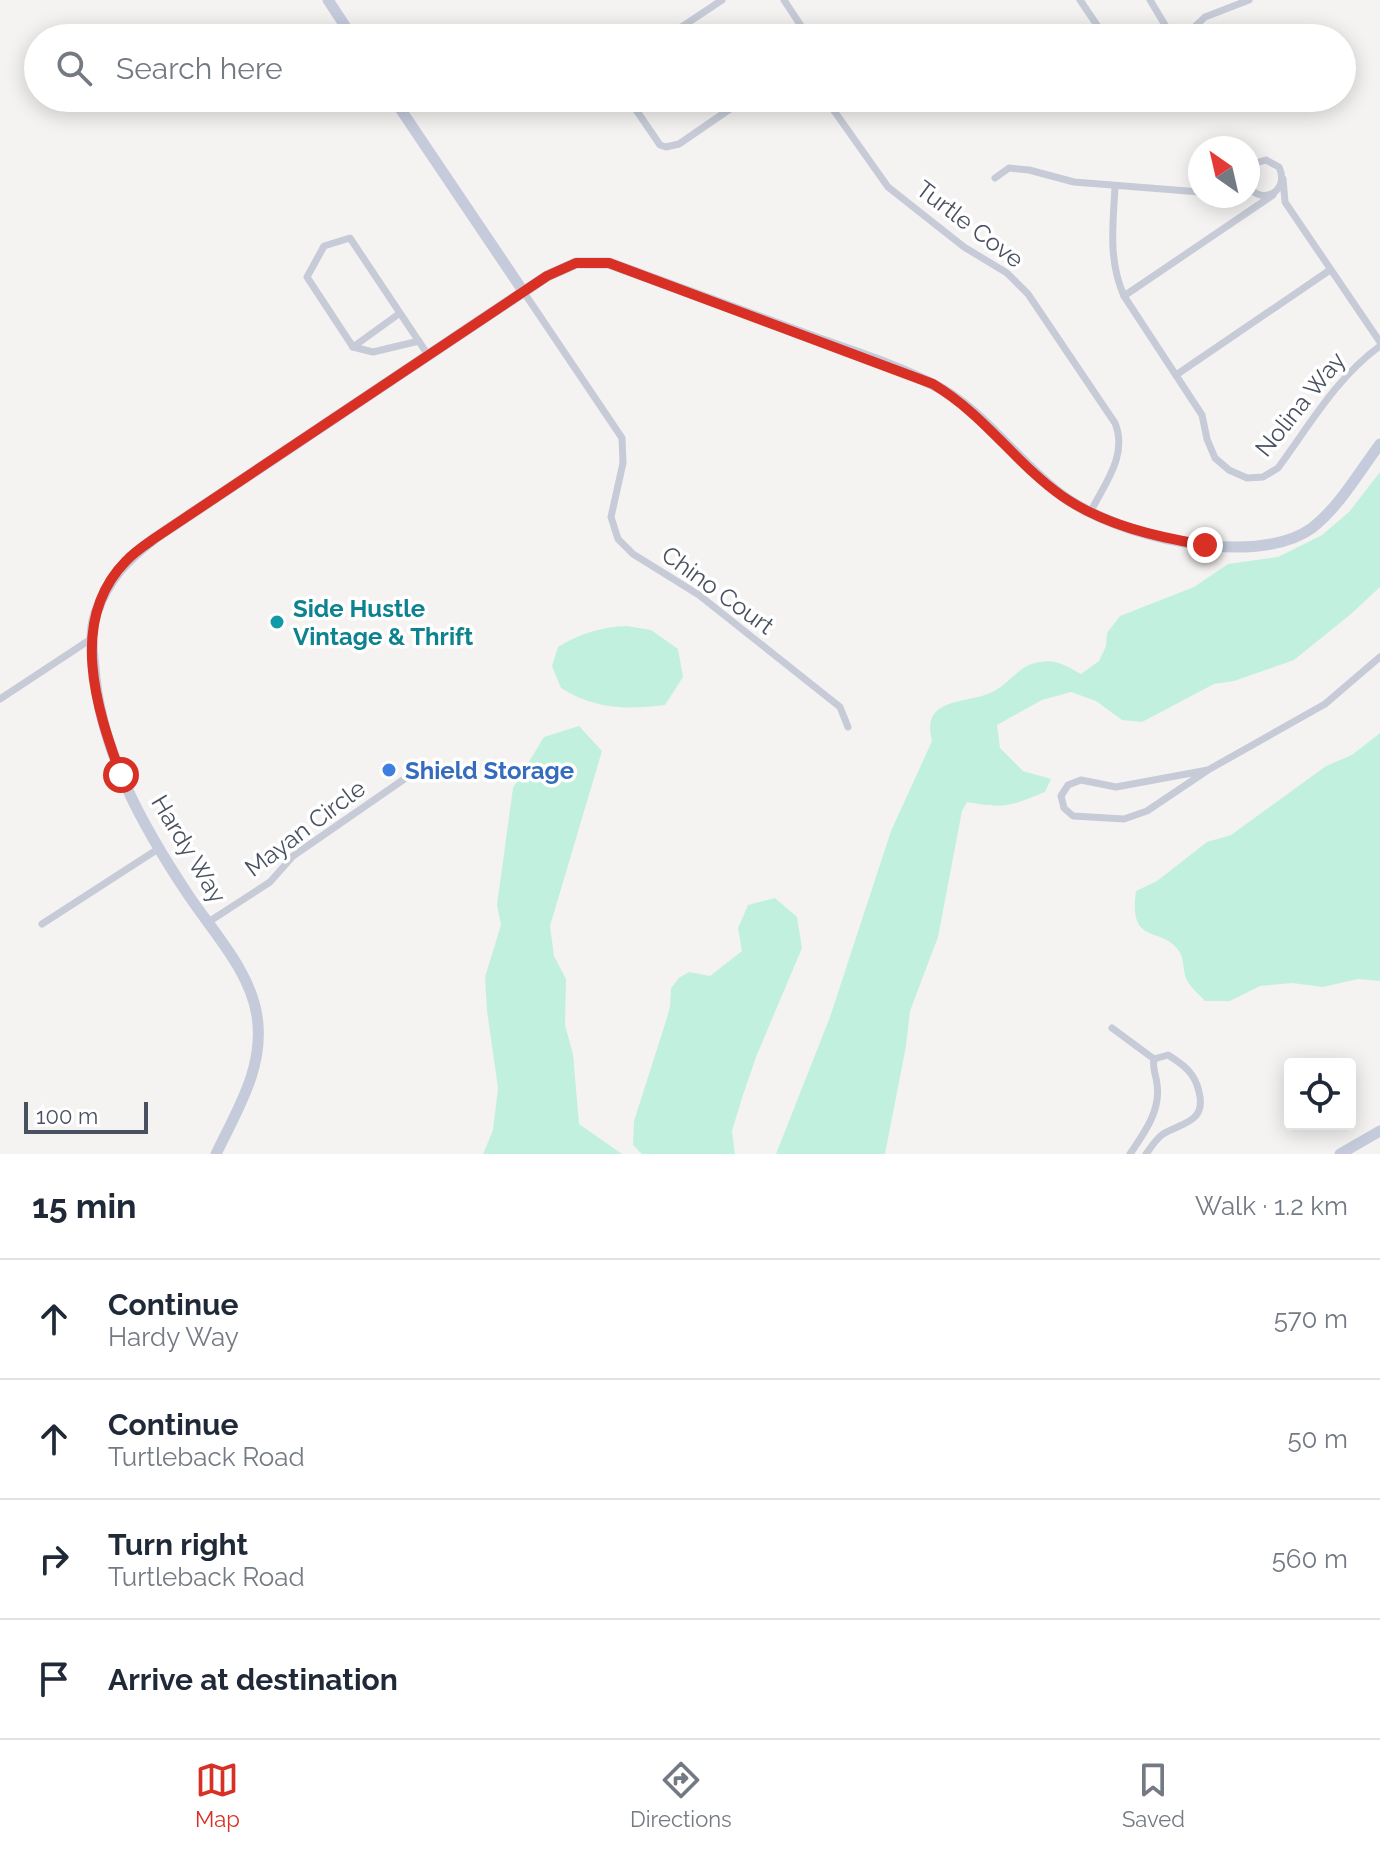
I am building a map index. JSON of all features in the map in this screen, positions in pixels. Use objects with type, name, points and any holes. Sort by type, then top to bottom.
[{"type":"main road","points":[[328,0],[344,24]]},
{"type":"main road","points":[[402,112],[523,291]]},
{"type":"main road","name":"Hardy Way","points":[[216,1154],[256,1067],[259,1039],[257,1017],[246,980],[158,849],[121,775],[104,728],[95,689],[91,639],[95,616],[109,585],[125,561],[155,538],[547,276],[576,263],[609,263],[903,371],[955,397],[1053,488],[1091,511],[1148,535],[1205,545],[1250,547],[1279,544],[1310,529],[1334,507],[1380,444]]},
{"type":"main road","points":[[1340,1154],[1355,1150],[1380,1131]]},
{"type":"street","points":[[686,24],[722,0]]},
{"type":"street","points":[[784,0],[800,24]]},
{"type":"street","points":[[1080,0],[1096,24]]},
{"type":"street","points":[[1150,0],[1164,24]]},
{"type":"street","points":[[1198,24],[1205,17],[1249,0]]},
{"type":"street","points":[[638,112],[660,145],[666,147],[679,144],[726,112]]},
{"type":"street","name":"Turtle Cove","points":[[835,112],[888,187],[964,247],[1007,273],[1028,294],[1115,423],[1120,437],[1119,455],[1091,511]]},
{"type":"street","points":[[1260,162],[1266,160],[1279,167],[1285,202],[1380,344]]},
{"type":"street","points":[[995,178],[1009,168],[1074,182],[1188,191]]},
{"type":"street","points":[[1124,296],[1273,195],[1283,179]]},
{"type":"street","points":[[1115,187],[1111,250],[1115,276],[1124,296],[1176,375],[1330,270]]},
{"type":"street","points":[[1260,195],[1273,195]]},
{"type":"street","points":[[419,341],[373,352],[353,347],[307,277],[324,246],[350,238],[419,341],[428,355]]},
{"type":"street","name":"Chino Court","points":[[523,291],[622,438],[623,463],[611,517],[618,539],[633,554],[699,595],[840,707],[848,727]]},
{"type":"street","points":[[353,347],[400,313]]},
{"type":"street","name":"Nolina Way","points":[[1176,375],[1202,415],[1215,458],[1229,470],[1247,478],[1263,477],[1278,468],[1342,382],[1380,344]]},
{"type":"street","points":[[0,699],[91,639]]},
{"type":"street","points":[[1208,770],[1116,787],[1081,780],[1068,785],[1061,796],[1064,808],[1073,816],[1124,819],[1147,811],[1208,770],[1325,704],[1380,657]]},
{"type":"street","name":"Mayan Circle","points":[[207,923],[270,882],[293,856],[413,773],[429,775]]},
{"type":"street","points":[[42,924],[158,849]]},
{"type":"street","points":[[1112,1028],[1154,1059]]},
{"type":"street","points":[[1146,1154],[1163,1134],[1182,1127],[1197,1115],[1201,1100],[1195,1077],[1182,1064],[1168,1055],[1154,1059]]},
{"type":"street","points":[[1130,1154],[1151,1120],[1157,1102],[1157,1084],[1152,1068],[1154,1059]]},
{"type":"green space","points":[[1380,472],[1380,587],[1294,660],[1234,681],[1214,684],[1142,722],[1122,720],[1096,701],[1071,692],[1042,700],[997,725],[1000,748],[1023,771],[1051,779],[1045,792],[1023,800],[999,806],[967,802],[962,811],[938,937],[910,1011],[885,1154],[776,1154],[830,1017],[891,831],[932,741],[930,726],[933,716],[949,704],[994,691],[1035,663],[1054,662],[1081,674],[1099,661],[1106,646],[1107,633],[1120,616],[1194,587],[1228,564],[1278,557],[1322,535],[1349,512]]},
{"type":"green space","points":[[627,626],[651,630],[678,649],[683,677],[665,705],[637,707],[598,704],[561,688],[552,666],[558,647],[591,632]]},
{"type":"green space","points":[[579,726],[602,751],[550,926],[554,956],[566,979],[565,1025],[573,1054],[579,1124],[622,1154],[483,1154],[493,1130],[498,1088],[485,977],[501,925],[497,905],[513,788],[544,737]]},
{"type":"green space","points":[[1380,733],[1380,981],[1358,979],[1323,987],[1292,983],[1260,986],[1230,1001],[1205,1001],[1186,978],[1179,951],[1172,943],[1142,928],[1135,909],[1136,891],[1157,881],[1207,842],[1231,835],[1326,766],[1352,755]]},
{"type":"green space","points":[[775,898],[797,917],[802,948],[742,1098],[732,1131],[735,1154],[642,1154],[633,1145],[634,1121],[670,1007],[671,988],[689,972],[710,976],[742,951],[738,928],[748,905]]},
{"type":"place","name":"Side Hustle Vintage & Thrift","points":[[277,622]]},
{"type":"place","name":"Shield Storage","points":[[389,770]]},
{"type":"route","points":[[121,775],[104,728],[95,689],[91,639],[95,616],[109,585],[125,561],[547,276],[576,263],[609,263],[933,384],[984,421],[1063,497],[1148,535],[1205,545]]}]
